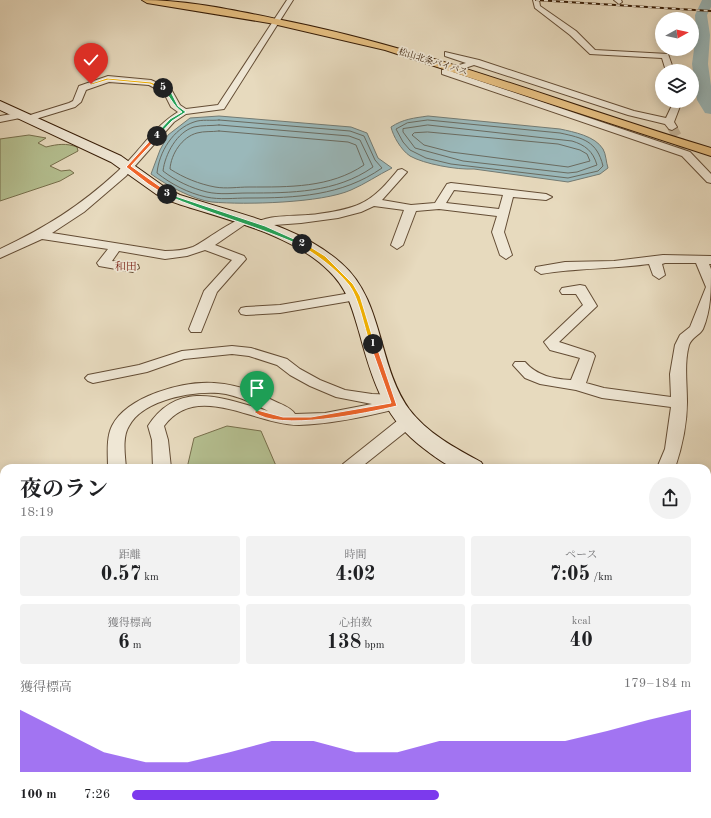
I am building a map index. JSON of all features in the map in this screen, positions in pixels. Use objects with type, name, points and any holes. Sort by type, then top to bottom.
[{"type":"highway","name":"松山北条バイパス","points":[[147,0],[277,19]]},
{"type":"highway","name":"松山北条バイパス","points":[[172,0],[277,19],[459,67],[700,150]]},
{"type":"street","points":[[0,254],[41,235],[80,210],[122,174],[161,129],[184,112],[221,107],[290,0]]},
{"type":"street","points":[[536,0],[537,7],[573,33],[594,52],[665,56],[668,64]]},
{"type":"street","points":[[448,54],[631,113],[671,124],[676,108]]},
{"type":"street","points":[[459,67],[476,62]]},
{"type":"street","points":[[0,119],[26,117],[72,105],[77,102],[82,88],[108,79],[158,85],[168,91],[176,107],[184,112]]},
{"type":"street","points":[[0,105],[99,150],[128,167],[161,192],[191,204],[287,236],[323,257],[351,285],[357,296],[394,401],[408,420],[436,447],[466,464]]},
{"type":"street","points":[[700,150],[711,180]]},
{"type":"street","points":[[259,226],[267,221],[302,220],[348,211],[371,202],[402,172]]},
{"type":"street","points":[[439,206],[451,186],[509,192],[541,198]]},
{"type":"street","points":[[501,252],[498,232],[509,192]]},
{"type":"street","points":[[371,202],[411,208],[439,206],[503,213]]},
{"type":"street","points":[[397,245],[411,208]]},
{"type":"street","points":[[41,235],[176,255],[205,246],[242,221]]},
{"type":"street","points":[[90,263],[110,246]]},
{"type":"street","points":[[110,246],[103,262],[133,268]]},
{"type":"street","points":[[196,329],[211,291],[240,259],[205,246]]},
{"type":"street","points":[[659,275],[655,263],[663,259]]},
{"type":"street","points":[[541,270],[565,266],[614,265],[663,259],[706,260],[711,285]]},
{"type":"street","points":[[567,291],[580,289],[590,306],[552,342],[555,347],[588,356],[578,385]]},
{"type":"street","points":[[667,464],[673,449],[679,403],[678,374],[682,345],[685,338],[696,330],[711,289]]},
{"type":"street","points":[[246,311],[280,309],[357,296]]},
{"type":"street","points":[[93,378],[142,369],[182,355],[232,350],[251,352],[282,362],[295,372],[315,383],[342,394],[394,401]]},
{"type":"street","points":[[520,365],[524,372],[531,376],[567,385],[578,385],[602,393],[679,403]]},
{"type":"street","points":[[117,464],[117,442],[120,425],[133,410],[149,401],[185,390],[224,388],[248,395],[298,419]]},
{"type":"street","points":[[162,464],[160,440],[156,426],[163,414],[176,406],[195,401],[215,399],[283,419],[311,419],[394,401]]},
{"type":"street","points":[[354,464],[408,420]]},
{"type":"green space","points":[[29,135],[46,138],[38,143],[46,147],[62,144],[77,147],[78,151],[50,166],[61,171],[70,170],[74,173],[60,181],[0,201],[0,139]]},
{"type":"green space","points":[[227,426],[261,431],[275,464],[188,464],[194,438]]},
{"type":"water","points":[[219,116],[351,127],[367,133],[378,158],[392,168],[356,188],[338,194],[322,198],[263,203],[226,203],[205,201],[164,183],[151,174],[160,150],[168,135],[190,118]]},
{"type":"water","points":[[428,116],[560,129],[578,133],[595,141],[603,149],[608,168],[600,174],[568,182],[450,167],[424,162],[410,156],[401,147],[391,127],[395,124],[413,118]]},
{"type":"waterway","points":[[708,0],[701,15],[703,35],[700,64],[705,100],[711,109]]},
{"type":"tunnel","points":[[672,127],[685,152]]},
{"type":"railway","points":[[536,0],[711,11]]},
{"type":"district","name":"和田","points":[[126,267]]},
{"type":"route","points":[[91,84],[108,79],[151,83],[168,91],[176,107],[184,112],[171,120],[161,129],[128,167],[161,192],[191,204],[287,236],[306,246],[323,257],[341,273],[351,285],[357,296],[377,358],[395,404],[311,419],[283,419],[257,412]]}]
